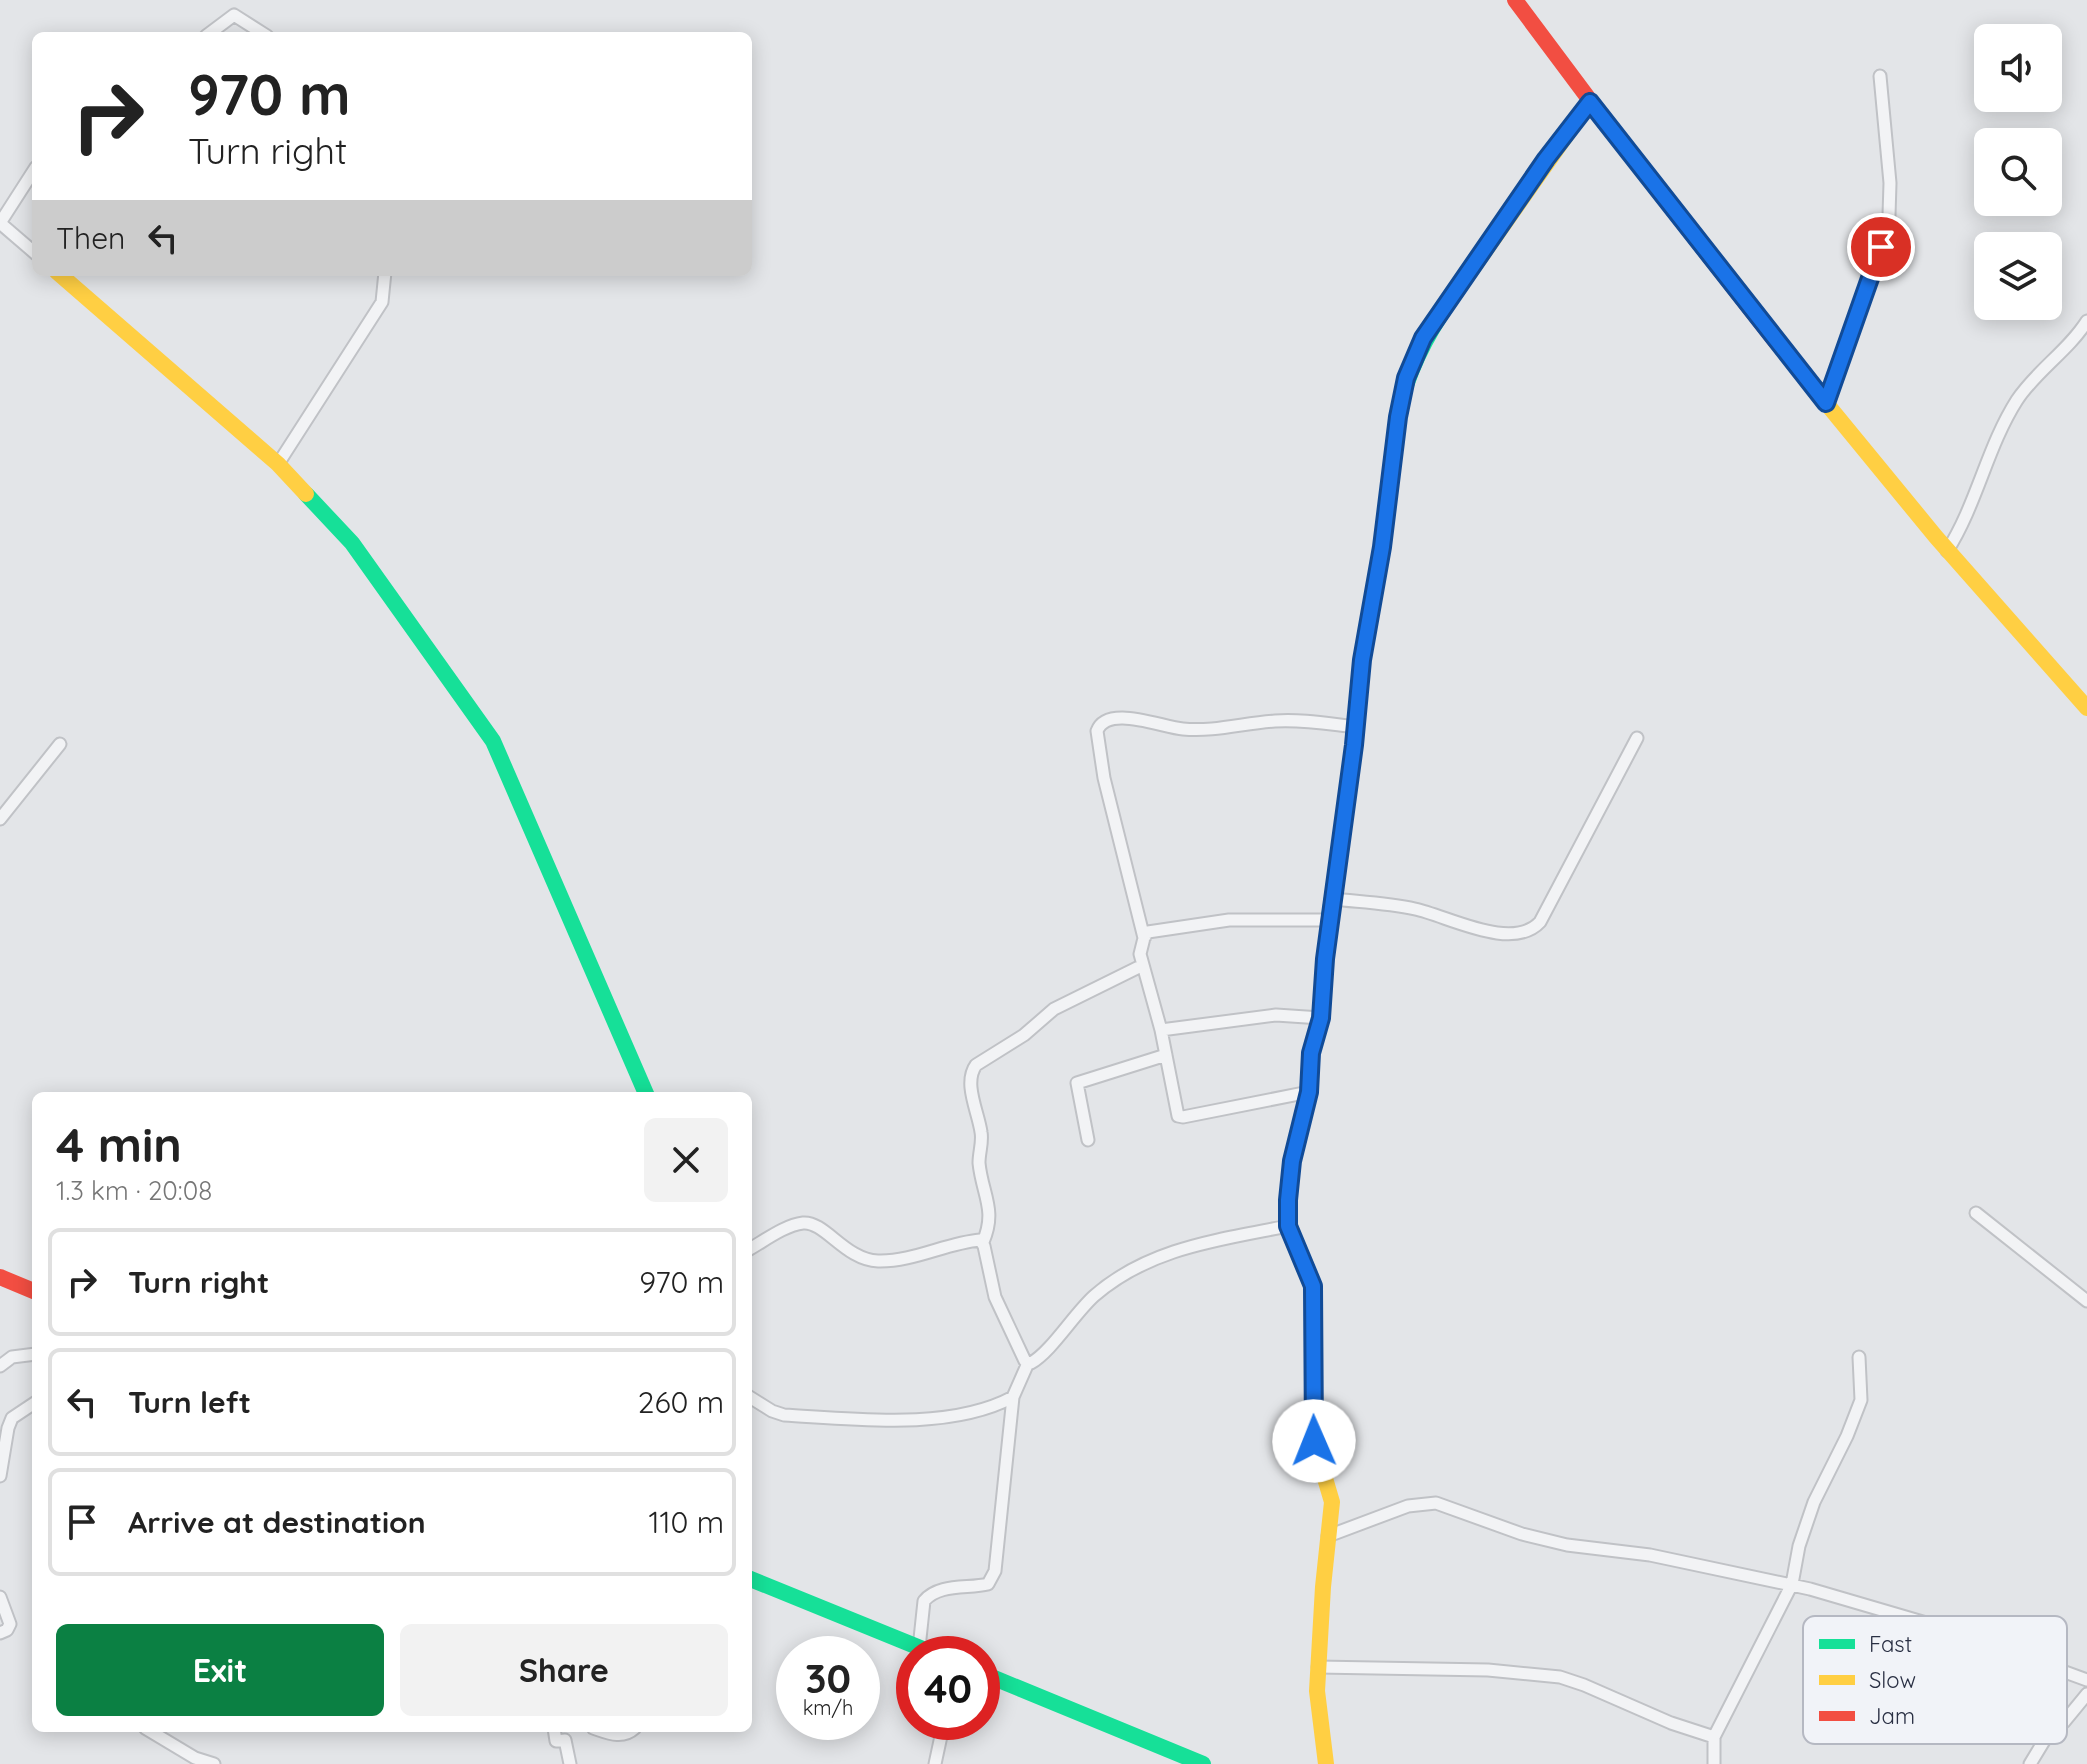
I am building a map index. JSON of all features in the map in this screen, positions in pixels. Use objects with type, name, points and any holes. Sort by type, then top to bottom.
[{"type":"street","points":[[1515,0],[1590,102],[1826,403],[1947,551],[2087,708]]},
{"type":"street","points":[[211,32],[234,15],[261,32]]},
{"type":"street","points":[[1826,403],[1871,280],[1889,215],[1891,198],[1880,76]]},
{"type":"street","points":[[1326,1764],[1318,1712],[1318,1667],[1332,1502],[1314,1441],[1313,1286],[1288,1226],[1288,1200],[1292,1161],[1309,1092],[1311,1053],[1321,1018],[1329,920],[1356,727],[1362,660],[1382,547],[1397,423],[1406,378],[1423,338],[1546,159],[1590,102]]},
{"type":"street","points":[[32,173],[0,223],[32,251]]},
{"type":"street","points":[[62,276],[278,464],[352,543],[493,741],[645,1092]]},
{"type":"street","points":[[278,464],[382,302],[385,276]]},
{"type":"street","points":[[1947,551],[1960,530],[2000,429],[2018,398],[2037,374],[2076,337],[2087,321]]},
{"type":"street","points":[[1144,938],[1104,778],[1097,741],[1100,723],[1121,717],[1167,728],[1205,731],[1303,720],[1356,727]]},
{"type":"street","points":[[1333,899],[1427,911],[1485,930],[1524,933],[1532,930],[1540,922],[1637,738]]},
{"type":"street","points":[[0,819],[60,744]]},
{"type":"street","points":[[1309,1092],[1181,1117],[1177,1112],[1161,1030],[1140,954],[1148,932],[1229,920],[1329,920]]},
{"type":"street","points":[[1028,1363],[995,1297],[983,1242],[991,1215],[980,1166],[981,1132],[972,1071],[976,1065],[1024,1035],[1054,1009],[1143,965]]},
{"type":"street","points":[[1161,1030],[1264,1016],[1321,1018]]},
{"type":"street","points":[[1088,1140],[1077,1082],[1166,1055]]},
{"type":"street","points":[[1976,1213],[2087,1301]]},
{"type":"street","points":[[752,1248],[792,1226],[806,1223],[815,1225],[845,1250],[864,1260],[899,1259],[977,1240],[983,1242]]},
{"type":"street","points":[[926,1636],[924,1601],[929,1595],[953,1587],[981,1586],[992,1580],[997,1559],[1013,1397],[1028,1363],[1043,1354],[1080,1309],[1107,1285],[1135,1267],[1158,1256],[1196,1245],[1288,1226]]},
{"type":"street","points":[[0,1277],[32,1290]]},
{"type":"street","points":[[0,1366],[12,1357],[32,1354]]},
{"type":"street","points":[[1714,1764],[1714,1737],[1792,1584],[1799,1546],[1814,1502],[1861,1400],[1859,1357]]},
{"type":"street","points":[[752,1398],[784,1415],[928,1419],[979,1412],[1013,1397]]},
{"type":"street","points":[[0,1476],[12,1418],[32,1405]]},
{"type":"street","points":[[1328,1536],[1408,1506],[1436,1503],[1522,1534],[1567,1545],[1650,1555],[1792,1584],[1902,1616]]},
{"type":"street","points":[[752,1580],[896,1638]]},
{"type":"street","points":[[0,1597],[10,1624],[7,1630],[0,1633]]},
{"type":"street","points":[[1318,1667],[1488,1670],[1560,1677],[1671,1723],[1714,1737]]},
{"type":"street","points":[[2067,1673],[2087,1680]]},
{"type":"street","points":[[1000,1680],[1203,1764]]},
{"type":"street","points":[[2067,1718],[2087,1694]]},
{"type":"street","points":[[152,1732],[195,1758],[214,1764]]},
{"type":"street","points":[[555,1732],[556,1741],[565,1740],[570,1764]]},
{"type":"street","points":[[606,1732],[616,1735],[630,1732]]},
{"type":"street","points":[[935,1764],[940,1740]]},
{"type":"street","points":[[2030,1764],[2042,1744]]},
{"type":"traffic: fast","points":[[1329,918],[1354,745],[1362,660],[1382,547],[1401,401],[1425,342],[1459,288]]},
{"type":"traffic: fast","points":[[306,494],[352,543],[493,741],[645,1092]]},
{"type":"traffic: fast","points":[[752,1580],[896,1638]]},
{"type":"traffic: fast","points":[[1000,1680],[1203,1764]]},
{"type":"traffic: slow","points":[[1459,288],[1590,102]]},
{"type":"traffic: slow","points":[[62,276],[278,464],[306,494]]},
{"type":"traffic: slow","points":[[1776,342],[1936,537],[2087,708]]},
{"type":"traffic: slow","points":[[1291,1167],[1288,1226],[1313,1286],[1314,1441],[1332,1502],[1317,1691],[1326,1764]]},
{"type":"traffic: jam","points":[[1515,0],[1776,342]]},
{"type":"traffic: jam","points":[[1291,1167],[1309,1092],[1311,1053],[1321,1018],[1329,918]]},
{"type":"traffic: jam","points":[[0,1277],[32,1290]]},
{"type":"route","points":[[1314,1441],[1313,1286],[1288,1226],[1288,1200],[1292,1161],[1309,1092],[1311,1053],[1321,1018],[1343,809],[1354,745],[1366,628],[1389,497],[1395,434],[1406,378],[1415,354],[1546,159],[1590,102],[1826,403],[1881,247]]}]
